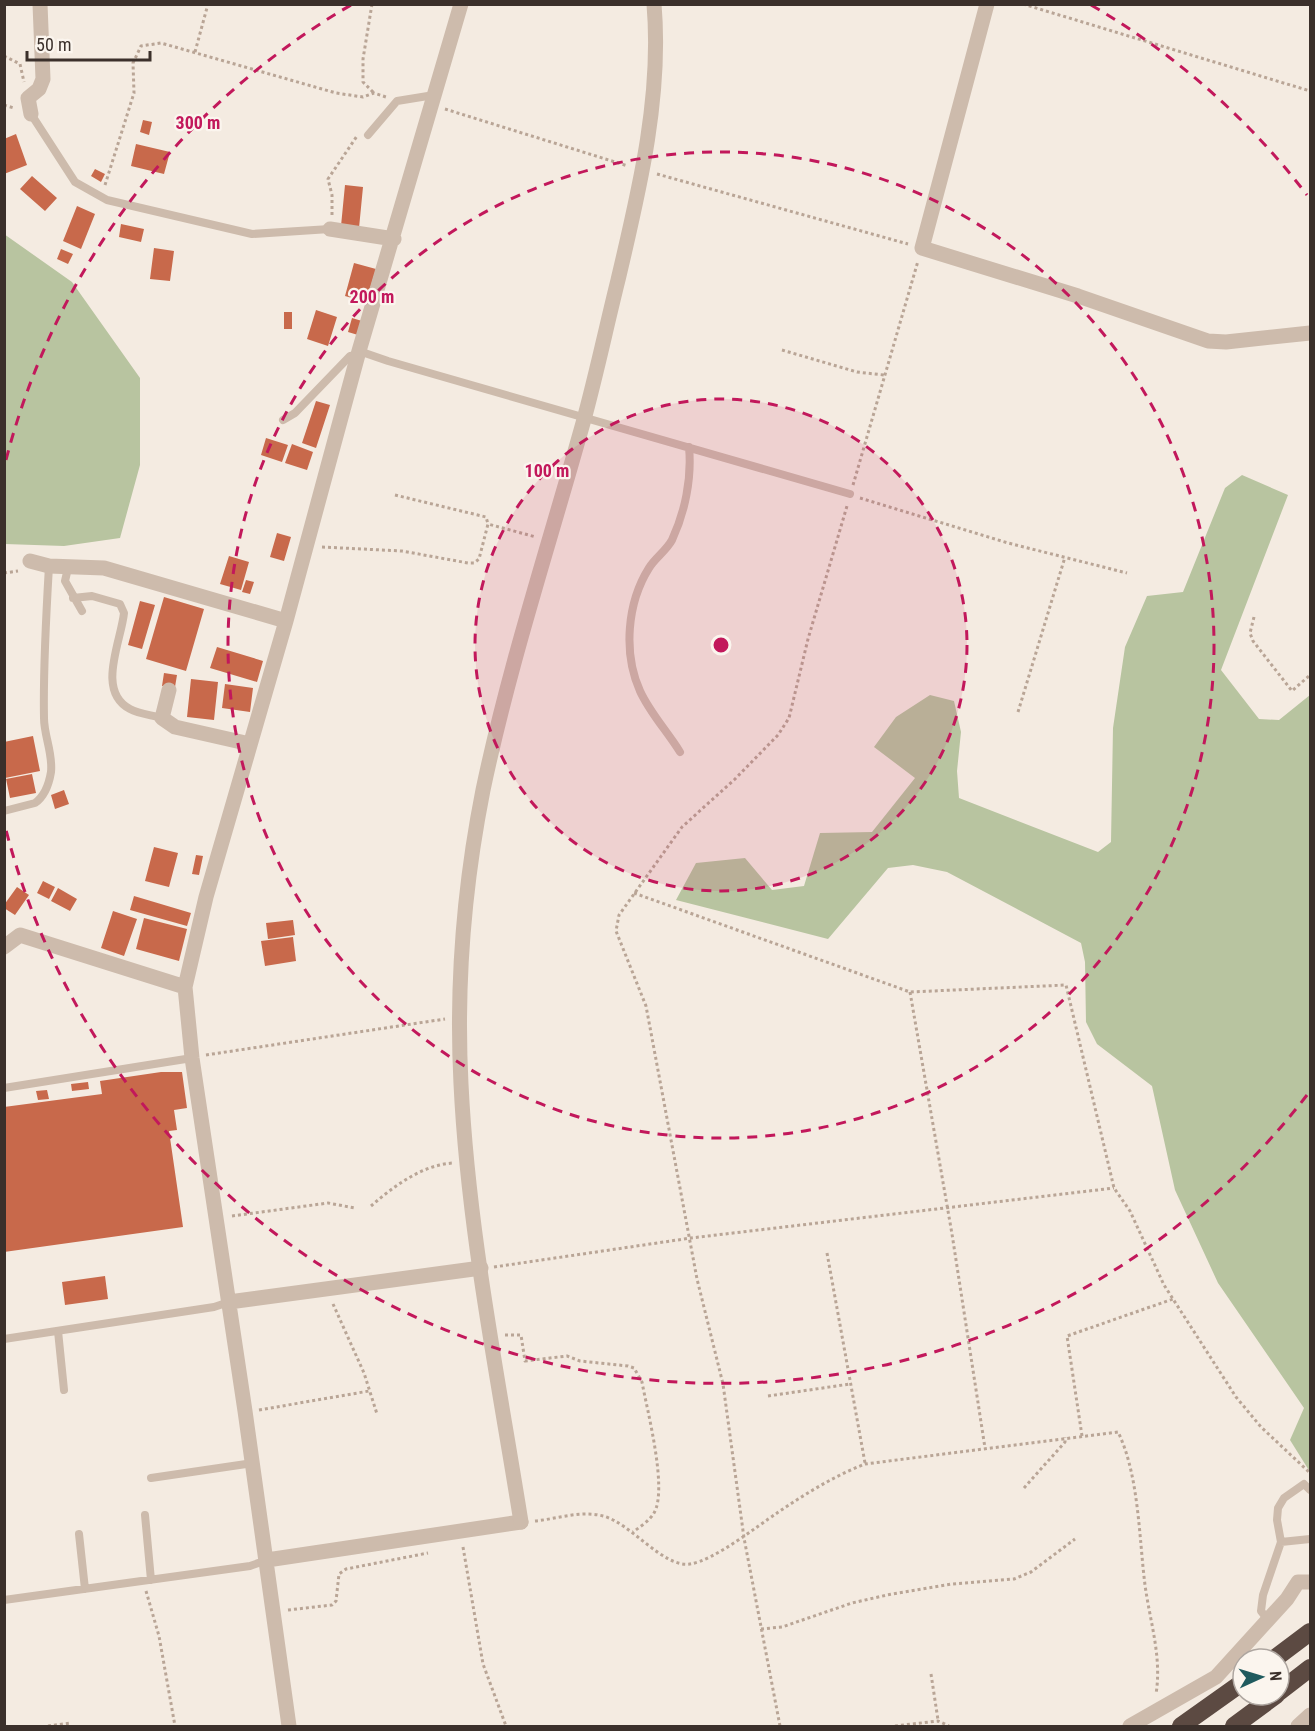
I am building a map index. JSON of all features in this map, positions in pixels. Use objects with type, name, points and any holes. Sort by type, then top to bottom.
[{"type":"highway","points":[[1290,1647],[1310,1632]]},
{"type":"highway","points":[[1291,1683],[1311,1668]]},
{"type":"highway","points":[[1181,1726],[1231,1691]]},
{"type":"highway","points":[[1234,1726],[1260,1707]]},
{"type":"street","points":[[31,114],[28,98],[39,89],[43,79],[40,4]]},
{"type":"street","points":[[289,1726],[253,1463],[192,1058],[185,987],[195,936],[286,621],[358,353],[394,239],[462,4]]},
{"type":"street","points":[[267,1560],[521,1522],[467,1162],[459,1017],[471,865],[483,792],[502,707],[585,418],[644,170],[657,37],[654,4]]},
{"type":"street","points":[[987,4],[922,248],[1078,296],[1208,341],[1237,341],[1311,333]]},
{"type":"street","points":[[330,229],[394,239]]},
{"type":"street","points":[[30,561],[68,568],[104,568],[286,621]]},
{"type":"street","points":[[169,690],[162,718],[175,727],[250,744]]},
{"type":"street","points":[[4,947],[20,935],[185,987]]},
{"type":"street","points":[[229,1302],[482,1269]]},
{"type":"street","points":[[1130,1726],[1216,1677],[1268,1620],[1298,1582],[1311,1582]]},
{"type":"street","points":[[1298,1726],[1311,1715]]},
{"type":"lane","points":[[368,135],[397,101],[434,99]]},
{"type":"lane","points":[[31,114],[75,183],[102,197],[252,234],[330,229]]},
{"type":"lane","points":[[283,420],[295,413],[350,356],[358,353],[850,494]]},
{"type":"lane","points":[[680,752],[665,728],[650,712],[639,690],[632,668],[630,636],[635,592],[650,566],[672,540],[691,477],[689,447]]},
{"type":"lane","points":[[4,811],[35,804],[49,784],[50,754],[44,737],[42,659],[49,566]]},
{"type":"lane","points":[[68,568],[66,580],[73,598],[82,611]]},
{"type":"lane","points":[[73,598],[92,596],[120,604],[124,613],[112,675],[112,689],[117,700],[131,710],[162,718]]},
{"type":"lane","points":[[4,1088],[192,1058]]},
{"type":"lane","points":[[4,1339],[214,1307],[229,1302]]},
{"type":"lane","points":[[58,1331],[64,1390]]},
{"type":"lane","points":[[151,1478],[253,1463]]},
{"type":"lane","points":[[1268,1620],[1261,1611],[1263,1595],[1281,1542],[1277,1520],[1278,1508],[1284,1498],[1304,1484],[1311,1490]]},
{"type":"lane","points":[[145,1515],[148,1580]]},
{"type":"lane","points":[[79,1534],[85,1589]]},
{"type":"lane","points":[[1281,1542],[1311,1539]]},
{"type":"lane","points":[[4,1600],[250,1566],[267,1560]]},
{"type":"path","points":[[195,52],[208,4]]},
{"type":"path","points":[[372,4],[363,59],[363,82],[374,93],[397,101]]},
{"type":"path","points":[[1023,4],[1311,90]]},
{"type":"path","points":[[102,197],[134,93],[133,63],[141,46],[161,43],[336,93],[363,98],[374,93]]},
{"type":"path","points":[[4,56],[20,64],[28,98]]},
{"type":"path","points":[[434,99],[457,113],[644,170],[922,248],[807,639],[789,718],[778,735],[735,779],[682,827],[619,915],[616,931],[646,1006],[697,1279],[723,1384],[744,1538],[780,1726]]},
{"type":"path","points":[[330,229],[332,195],[328,179],[355,136],[368,135]]},
{"type":"path","points":[[782,350],[856,372],[885,375]]},
{"type":"path","points":[[850,494],[1127,573]]},
{"type":"path","points":[[307,545],[402,551],[474,563],[479,559],[488,524],[486,517],[395,495]]},
{"type":"path","points":[[488,524],[549,541]]},
{"type":"path","points":[[1018,712],[1065,557]]},
{"type":"path","points":[[1254,617],[1250,633],[1253,641],[1292,691],[1311,675]]},
{"type":"path","points":[[634,893],[910,992],[1066,985],[1114,1188],[1130,1211],[1173,1299],[1236,1397],[1261,1427],[1311,1474]]},
{"type":"path","points":[[910,992],[985,1448]]},
{"type":"path","points":[[192,1058],[459,1017]]},
{"type":"path","points":[[371,1206],[386,1193],[430,1166],[467,1162]]},
{"type":"path","points":[[482,1269],[691,1238],[947,1210],[1114,1188]]},
{"type":"path","points":[[216,1219],[328,1203],[355,1208]]},
{"type":"path","points":[[827,1253],[866,1464]]},
{"type":"path","points":[[330,1288],[336,1314],[369,1391],[376,1414]]},
{"type":"path","points":[[1082,1436],[1067,1336],[1173,1299]]},
{"type":"path","points":[[492,1337],[521,1335],[525,1361],[567,1356],[580,1361],[628,1366],[637,1373],[642,1382],[659,1482],[658,1503],[654,1514],[633,1532]]},
{"type":"path","points":[[768,1396],[850,1384]]},
{"type":"path","points":[[245,1411],[369,1391]]},
{"type":"path","points":[[521,1522],[597,1515],[620,1522],[670,1559],[690,1564],[744,1538],[836,1475],[866,1464],[1118,1432],[1131,1477],[1145,1589],[1158,1652],[1160,1673],[1153,1714]]},
{"type":"path","points":[[1024,1488],[1065,1442],[1065,1437]]},
{"type":"path","points":[[761,1629],[782,1627],[852,1603],[887,1595],[952,1584],[1014,1579],[1031,1572],[1075,1539]]},
{"type":"path","points":[[453,1548],[463,1547],[483,1664],[506,1726]]},
{"type":"path","points":[[274,1612],[332,1605],[336,1601],[339,1574],[346,1569],[433,1552]]},
{"type":"path","points":[[148,1580],[146,1592],[159,1636],[175,1726]]},
{"type":"path","points":[[931,1674],[938,1721]]},
{"type":"path","points":[[895,1726],[938,1721],[949,1726]]},
{"type":"path","points":[[48,1726],[71,1723]]},
{"type":"green space","points":[[4,234],[72,282],[140,378],[140,465],[120,538],[64,546],[5,544]]},
{"type":"green space","points":[[1242,475],[1288,495],[1221,670],[1259,719],[1279,720],[1310,695],[1310,1472],[1290,1440],[1304,1408],[1218,1283],[1175,1190],[1152,1086],[1097,1044],[1086,1022],[1085,962],[1081,943],[947,872],[913,865],[888,868],[828,939],[676,900],[696,863],[745,858],[772,890],[804,886],[820,833],[872,832],[915,778],[874,747],[896,717],[930,695],[954,701],[961,732],[957,771],[959,798],[1098,852],[1111,842],[1113,728],[1125,647],[1147,596],[1183,592],[1225,488]]},
{"type":"building","points":[[143,120],[152,122],[149,135],[140,132]]},
{"type":"building","points":[[16,134],[27,165],[4,174],[4,139]]},
{"type":"building","points":[[136,144],[170,152],[164,174],[131,166]]},
{"type":"building","points":[[95,169],[105,174],[101,182],[91,176]]},
{"type":"building","points":[[32,176],[57,198],[45,211],[20,189]]},
{"type":"building","points":[[345,185],[363,187],[359,228],[341,226]]},
{"type":"building","points":[[77,206],[95,214],[81,249],[63,241]]},
{"type":"building","points":[[121,224],[144,229],[141,242],[119,237]]},
{"type":"building","points":[[154,248],[174,251],[170,281],[150,279]]},
{"type":"building","points":[[61,249],[73,254],[68,264],[57,259]]},
{"type":"building","points":[[354,263],[376,269],[366,302],[345,296]]},
{"type":"building","points":[[316,310],[337,317],[328,346],[307,339]]},
{"type":"building","points":[[284,312],[292,312],[292,329],[284,329]]},
{"type":"building","points":[[352,318],[362,321],[358,335],[348,332]]},
{"type":"building","points":[[316,401],[330,405],[316,448],[302,443]]},
{"type":"building","points":[[266,438],[288,445],[282,462],[261,455]]},
{"type":"building","points":[[292,444],[313,452],[307,470],[285,463]]},
{"type":"building","points":[[277,533],[291,537],[284,561],[270,557]]},
{"type":"building","points":[[229,556],[249,562],[241,590],[220,584]]},
{"type":"building","points":[[246,580],[254,582],[250,594],[242,592]]},
{"type":"building","points":[[164,597],[204,609],[186,671],[146,659]]},
{"type":"building","points":[[140,601],[155,605],[142,649],[128,645]]},
{"type":"building","points":[[217,647],[263,661],[257,682],[210,668]]},
{"type":"building","points":[[164,673],[177,675],[175,687],[162,686]]},
{"type":"building","points":[[191,679],[218,682],[214,720],[187,717]]},
{"type":"building","points":[[225,684],[253,688],[250,712],[222,708]]},
{"type":"building","points":[[33,736],[40,771],[5,778],[4,742]]},
{"type":"building","points":[[32,774],[36,793],[10,798],[6,779]]},
{"type":"building","points":[[64,790],[69,804],[55,809],[51,795]]},
{"type":"building","points":[[154,847],[178,853],[169,887],[145,881]]},
{"type":"building","points":[[196,855],[203,856],[199,875],[192,874]]},
{"type":"building","points":[[43,881],[55,887],[49,899],[37,893]]},
{"type":"building","points":[[17,887],[29,895],[15,915],[4,908],[4,905]]},
{"type":"building","points":[[58,888],[77,899],[70,911],[51,901]]},
{"type":"building","points":[[134,896],[191,913],[187,926],[130,910]]},
{"type":"building","points":[[113,911],[137,919],[124,956],[101,948]]},
{"type":"building","points":[[144,918],[187,929],[179,961],[136,949]]},
{"type":"building","points":[[293,920],[295,935],[268,939],[266,923]]},
{"type":"building","points":[[293,937],[296,961],[265,966],[261,941]]},
{"type":"building","points":[[161,1072],[182,1072],[187,1108],[174,1110],[177,1130],[169,1131],[183,1227],[4,1252],[4,1107],[102,1094],[100,1081]]},
{"type":"building","points":[[88,1082],[89,1089],[72,1091],[71,1084]]},
{"type":"building","points":[[47,1090],[49,1099],[38,1100],[36,1091]]},
{"type":"building","points":[[105,1276],[108,1299],[65,1305],[62,1282]]}]
